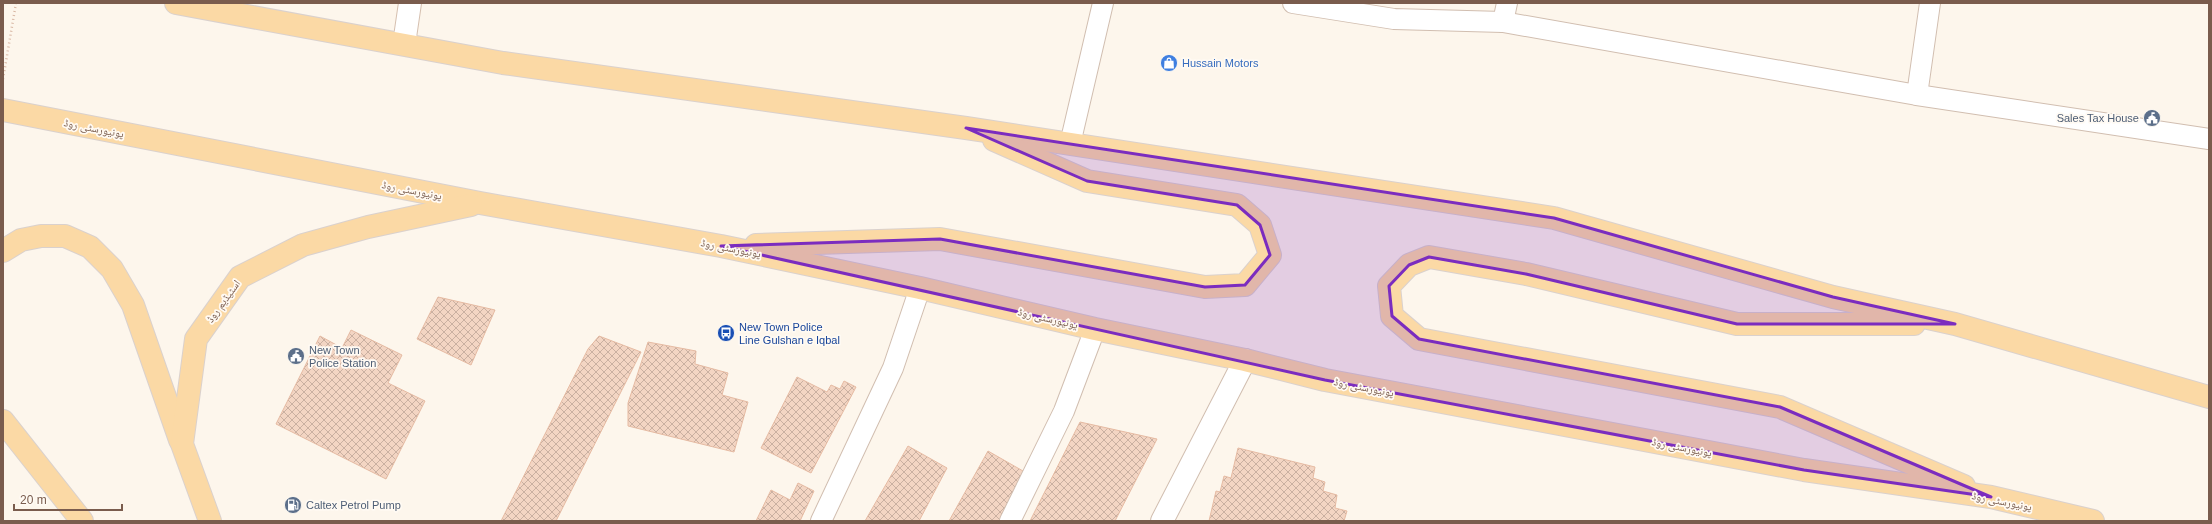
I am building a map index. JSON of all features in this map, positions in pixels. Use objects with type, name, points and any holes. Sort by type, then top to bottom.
[{"type":"main road","points":[[176,3],[503,63],[966,128],[1554,218],[1833,297],[1955,324],[2209,397]]},
{"type":"main road","name":"یونیورسٹی روڈ","points":[[3,110],[480,203],[721,246],[920,288],[1095,329],[1245,360],[1325,380],[1804,470],[1991,497],[2034,514],[2093,521]]},
{"type":"main road","points":[[721,246],[940,239],[1204,287],[1245,285],[1270,255],[1260,225],[1237,205],[1087,181],[966,128]]},
{"type":"main road","name":"اسٹیڈیم روڈ","points":[[210,521],[182,444],[196,338],[240,277],[303,245],[368,227],[480,203]]},
{"type":"main road","points":[[3,252],[21,240],[41,236],[65,236],[90,247],[112,269],[132,305],[182,444]]},
{"type":"main road","points":[[1955,324],[1737,324],[1526,274],[1429,257],[1408,265],[1389,286],[1392,316],[1419,339],[1780,407],[1991,497]]},
{"type":"main road","points":[[3,421],[82,521]]},
{"type":"street","points":[[404,44],[410,3]]},
{"type":"street","points":[[1162,521],[1245,360]]},
{"type":"lane","points":[[1070,144],[1103,3]]},
{"type":"lane","points":[[1293,3],[1394,18],[1505,12],[1917,96],[2209,139]]},
{"type":"lane","points":[[1917,96],[1930,3]]},
{"type":"lane","points":[[821,521],[893,368],[920,288]]},
{"type":"lane","points":[[1010,521],[1064,412],[1095,329]]},
{"type":"path","points":[[3,82],[16,3]]},
{"type":"highlighted area","points":[[966,128],[1554,218],[1833,297],[1955,324],[1737,324],[1526,274],[1429,257],[1409,265],[1389,286],[1392,316],[1419,339],[1780,407],[1991,497],[1804,470],[1325,380],[721,246],[940,239],[1205,287],[1245,285],[1270,255],[1260,225],[1237,205],[1087,181]]},
{"type":"building","points":[[438,297],[495,310],[471,365],[417,339]]},
{"type":"building","points":[[351,330],[402,355],[388,383],[425,401],[386,479],[276,424],[320,336],[342,348]]},
{"type":"building","points":[[599,336],[641,352],[556,521],[501,521],[588,349]]},
{"type":"building","points":[[648,342],[696,351],[695,364],[728,373],[722,395],[748,402],[734,452],[628,426],[628,403]]},
{"type":"building","points":[[797,377],[827,392],[831,385],[840,389],[844,381],[856,387],[811,473],[761,448]]},
{"type":"building","points":[[1080,422],[1157,439],[1115,521],[1030,521]]},
{"type":"building","points":[[908,446],[947,468],[919,521],[865,521]]},
{"type":"building","points":[[1238,448],[1315,467],[1313,478],[1325,482],[1323,491],[1337,495],[1335,508],[1347,511],[1344,521],[1209,521],[1216,491],[1220,492],[1224,476],[1231,478]]},
{"type":"building","points":[[988,451],[1030,475],[1005,521],[949,521]]},
{"type":"building","points":[[798,483],[814,491],[800,521],[756,521],[771,490],[790,500]]},
{"type":"place","name":"Hussain Motors","points":[[1169,63]]},
{"type":"place","name":"Sales Tax House","points":[[2152,118]]},
{"type":"place","name":"New Town Police Line Gulshan e Iqbal","points":[[726,333]]},
{"type":"place","name":"New Town Police Station","points":[[296,356]]},
{"type":"place","name":"Caltex Petrol Pump","points":[[293,505]]}]
